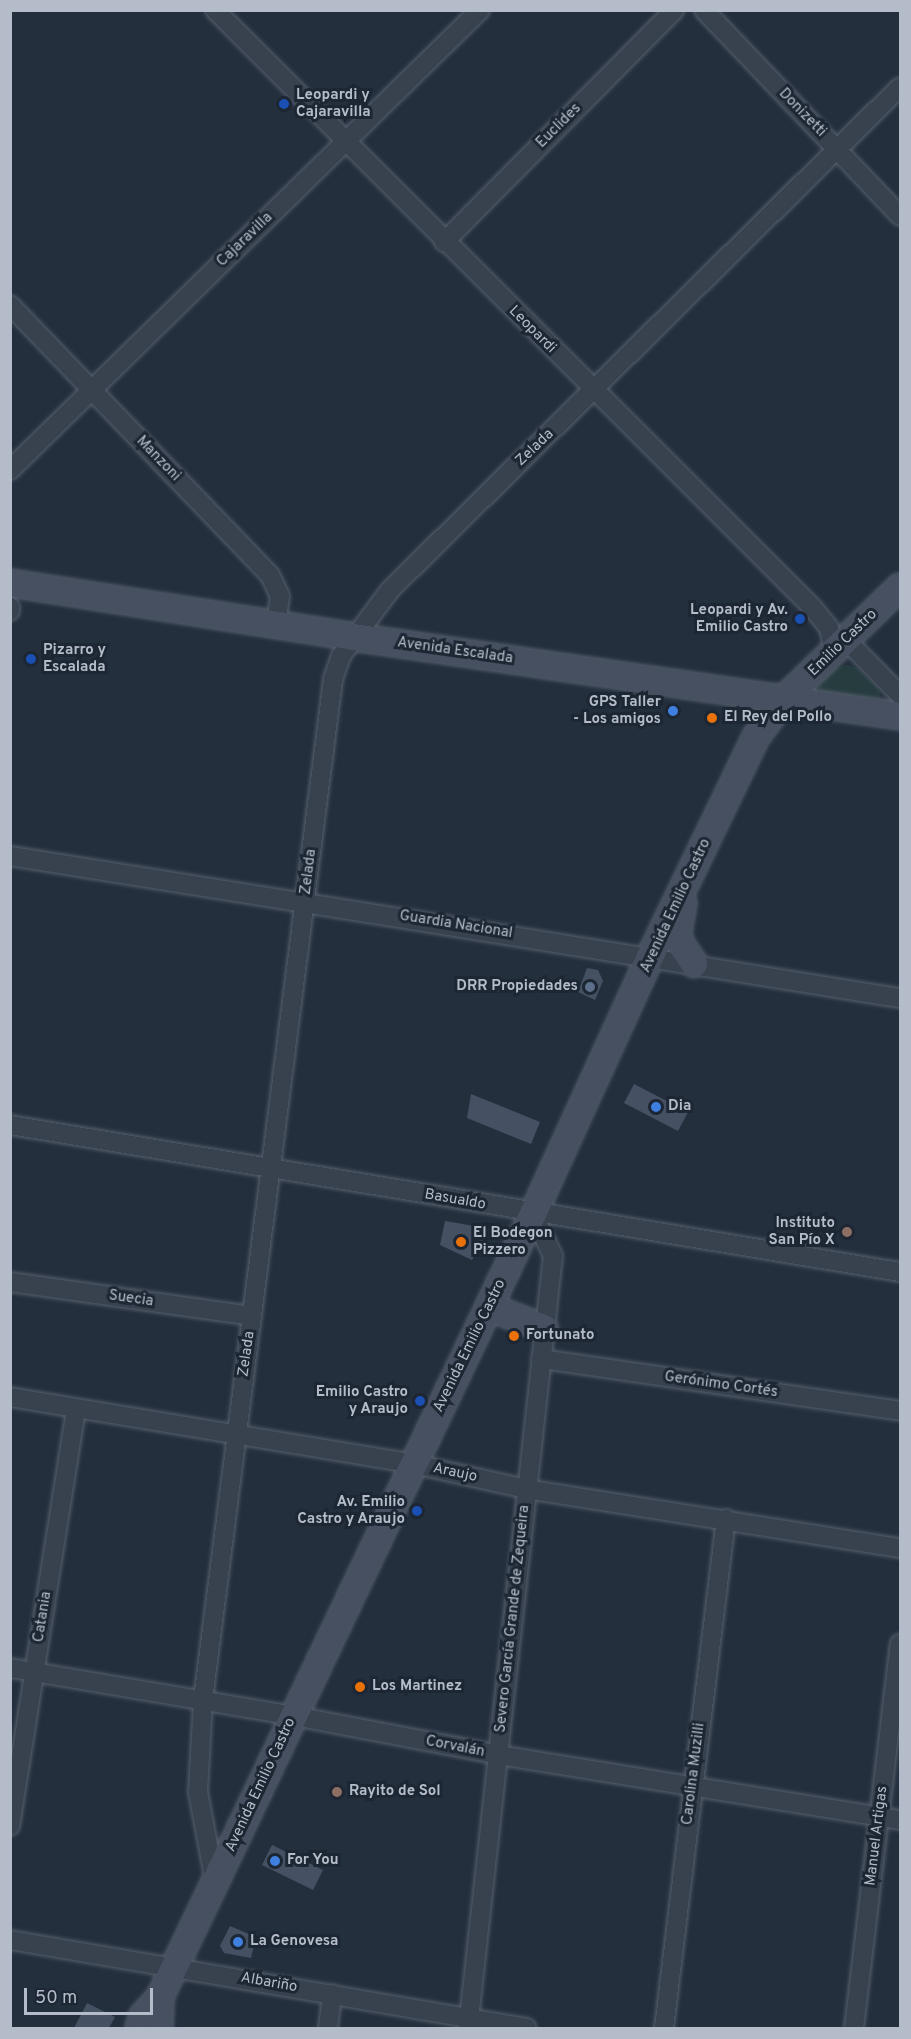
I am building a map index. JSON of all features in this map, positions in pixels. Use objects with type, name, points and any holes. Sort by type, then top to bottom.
[{"type":"main road","name":"Avenida Escalada","points":[[10,583],[352,637],[900,716]]},
{"type":"main road","name":"Emilio Castro","points":[[784,699],[839,649],[900,587]]},
{"type":"main road","name":"Avenida Emilio Castro","points":[[139,2028],[143,2016],[160,1998],[533,1214],[650,957],[756,737],[784,699]]},
{"type":"main road","points":[[687,882],[678,932],[684,953],[694,964]]},
{"type":"main road","points":[[489,1307],[544,1328]]},
{"type":"main road","name":"Avenida Emilio Castro","points":[[159,2028],[160,1998]]},
{"type":"street","name":"Leopardi","points":[[215,10],[444,242],[813,607],[829,628],[832,642],[839,649]]},
{"type":"street","name":"Cajaravilla","points":[[10,470],[480,10]]},
{"type":"street","name":"Euclides","points":[[444,242],[674,10]]},
{"type":"street","name":"Donizetti","points":[[705,10],[900,216]]},
{"type":"street","name":"Zelada","points":[[215,1882],[198,1792],[203,1700],[333,679],[341,656],[352,637],[390,590],[900,87]]},
{"type":"street","name":"Manzoni","points":[[10,305],[270,575],[279,596],[276,624]]},
{"type":"street","points":[[839,649],[900,694]]},
{"type":"street","name":"Guardia Nacional","points":[[10,856],[305,901],[900,998]]},
{"type":"street","name":"Basualdo","points":[[10,1125],[533,1214],[900,1272]]},
{"type":"street","name":"Severo García Grande de Zequeira","points":[[469,2024],[553,1256],[533,1214]]},
{"type":"street","name":"Suecia","points":[[10,1282],[252,1316]]},
{"type":"street","name":"Gerónimo Cortés","points":[[541,1359],[900,1411]]},
{"type":"street","name":"Araujo","points":[[10,1397],[414,1464],[526,1489],[900,1548]]},
{"type":"street","name":"Catania","points":[[10,1826],[76,1408]]},
{"type":"street","name":"Carolina Muzilli","points":[[664,2028],[726,1519]]},
{"type":"street","name":"Manuel Artigas","points":[[854,2028],[900,1644]]},
{"type":"street","name":"Corvalán","points":[[10,1668],[294,1716],[499,1755],[900,1820]]},
{"type":"street","name":"Albariño","points":[[10,1940],[332,1994],[469,2024],[527,2028]]},
{"type":"street","points":[[328,2028],[332,1994]]},
{"type":"green space","points":[[847,665],[858,668],[877,687],[881,692],[879,699],[821,692],[818,686],[822,680],[835,668]]},
{"type":"building","name":"DRR Propiedades","points":[[587,968],[598,970],[603,981],[595,1000],[578,992]]},
{"type":"building","name":"Dia","points":[[634,1084],[688,1112],[678,1131],[624,1103]]},
{"type":"building","points":[[471,1094],[540,1122],[531,1144],[467,1118]]},
{"type":"building","name":"El Bodegon Pizzero","points":[[445,1221],[474,1226],[483,1239],[472,1260],[440,1245]]},
{"type":"building","points":[[272,1845],[323,1870],[313,1890],[262,1865]]},
{"type":"building","name":"La Genovesa","points":[[230,1926],[256,1937],[251,1958],[224,1953],[220,1946]]},
{"type":"building","points":[[87,2003],[115,2017],[109,2028],[74,2028]]},
{"type":"place","name":"Leopardi y Cajaravilla","points":[[284,104]]},
{"type":"place","name":"Leopardi y Av. Emilio Castro","points":[[800,619]]},
{"type":"place","name":"Pizarro y Escalada","points":[[31,659]]},
{"type":"place","name":"GPS Taller - Los amigos","points":[[673,711]]},
{"type":"place","name":"El Rey del Pollo","points":[[712,718]]},
{"type":"place","name":"DRR Propiedades","points":[[590,987]]},
{"type":"place","name":"Dia","points":[[656,1107]]},
{"type":"place","name":"Instituto San Pío X","points":[[847,1232]]},
{"type":"place","name":"El Bodegon Pizzero","points":[[461,1242]]},
{"type":"place","name":"Fortunato","points":[[514,1336]]},
{"type":"place","name":"Emilio Castro y Araujo","points":[[420,1401]]},
{"type":"place","name":"Av. Emilio Castro y Araujo","points":[[417,1511]]},
{"type":"place","name":"Los Martinez","points":[[360,1687]]},
{"type":"place","name":"Rayito de Sol","points":[[337,1792]]},
{"type":"place","name":"For You","points":[[275,1861]]},
{"type":"place","name":"La Genovesa","points":[[238,1942]]}]
